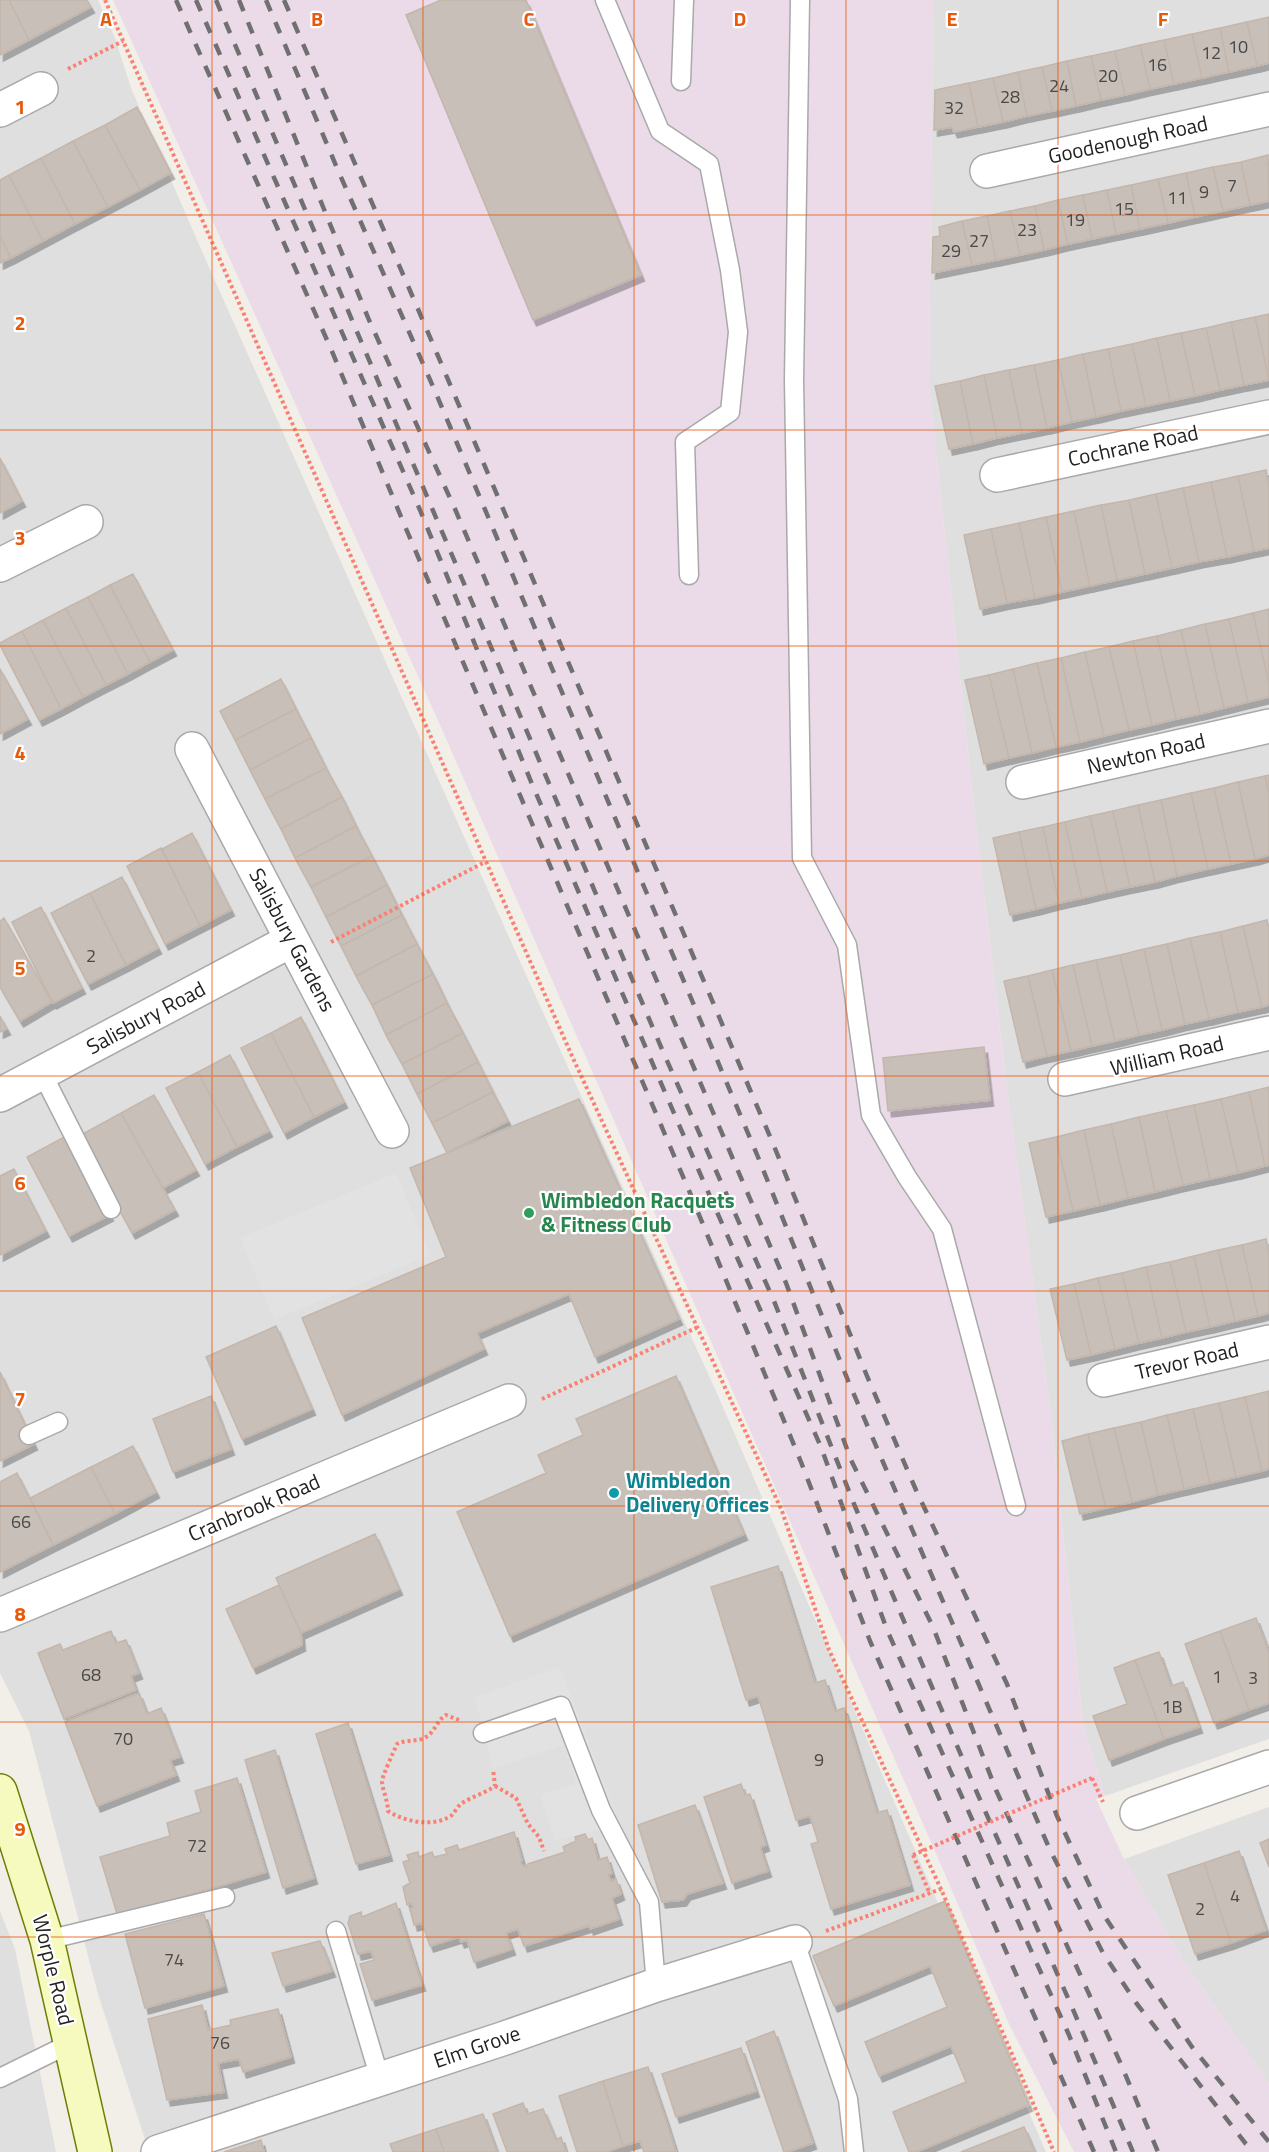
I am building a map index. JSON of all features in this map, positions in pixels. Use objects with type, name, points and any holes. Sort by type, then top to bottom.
[{"type":"main road","name":"Worple Road","points":[[0,1791],[46,1940],[95,2152]]},
{"type":"street","points":[[0,110],[41,89]]},
{"type":"street","name":"Goodenough Road","points":[[987,171],[1269,109]]},
{"type":"street","name":"Cochrane Road","points":[[997,475],[1269,417]]},
{"type":"street","points":[[0,566],[86,522]]},
{"type":"street","name":"Newton Road","points":[[1023,782],[1269,726]]},
{"type":"street","name":"Salisbury Gardens","points":[[192,749],[392,1131]]},
{"type":"street","name":"Salisbury Road","points":[[0,1095],[296,949]]},
{"type":"street","name":"William Road","points":[[1065,1079],[1269,1033]]},
{"type":"street","name":"Trevor Road","points":[[1104,1380],[1269,1342]]},
{"type":"street","name":"Cranbrook Road","points":[[0,1615],[509,1401]]},
{"type":"street","points":[[1137,1813],[1269,1767]]},
{"type":"street","name":"Elm Grove","points":[[158,2152],[656,1985],[795,1942]]},
{"type":"lane","points":[[606,0],[660,131],[709,164],[730,270],[738,332],[730,412],[686,442],[689,575]]},
{"type":"lane","points":[[681,81],[684,0]]},
{"type":"lane","points":[[800,0],[794,380],[802,858],[848,945],[871,1115],[907,1177],[942,1228],[1016,1506]]},
{"type":"lane","points":[[42,1073],[111,1209]]},
{"type":"lane","points":[[29,1435],[58,1422]]},
{"type":"lane","points":[[483,1733],[561,1706],[601,1810],[649,1902],[656,1985]]},
{"type":"lane","points":[[46,1940],[225,1897]]},
{"type":"lane","points":[[336,1931],[380,2079]]},
{"type":"lane","points":[[795,1942],[848,2098],[854,2152]]},
{"type":"lane","points":[[0,2078],[71,2043]]},
{"type":"path","points":[[105,0],[485,862],[782,1511],[829,1650],[941,1889],[1054,2152]]},
{"type":"path","points":[[41,89],[64,71],[123,41]]},
{"type":"path","points":[[296,949],[485,862]]},
{"type":"path","points":[[509,1401],[513,1412],[698,1327]]},
{"type":"path","points":[[483,1733],[446,1715],[441,1718],[428,1737],[420,1740],[406,1740],[397,1744],[382,1783],[387,1797],[388,1811],[410,1821],[441,1820],[452,1815],[462,1803],[482,1795],[495,1786]]},
{"type":"path","points":[[493,1769],[495,1786]]},
{"type":"path","points":[[930,1894],[914,1856],[1092,1778]]},
{"type":"path","points":[[495,1786],[516,1798],[528,1824],[539,1837],[544,1851]]},
{"type":"path","points":[[795,1942],[941,1889]]},
{"type":"shaded area","points":[[0,0],[98,0],[115,38],[131,88],[211,272],[531,986],[716,1391],[1046,2152],[149,2152],[98,1994],[29,1731],[0,1673]]},
{"type":"shaded area","points":[[113,0],[933,0],[929,386],[973,800],[1007,1089],[1051,1417],[1083,1725],[1105,1796],[1096,1799],[1124,1859],[1182,1959],[1269,2084],[1269,2152],[1074,2152],[1009,2024],[436,716]]},
{"type":"shaded area","points":[[933,0],[1269,0],[1269,1739],[1105,1796],[1083,1725],[1051,1417],[1007,1089],[973,800],[929,386]]},
{"type":"shaded area","points":[[396,1173],[430,1255],[274,1320],[240,1238]]},
{"type":"shaded area","points":[[560,1667],[620,1824],[555,1841],[540,1795],[576,1784],[564,1745],[493,1769],[475,1697]]},
{"type":"shaded area","points":[[1269,1807],[1269,2084],[1182,1959],[1124,1859]]},
{"type":"shaded area","points":[[0,1911],[15,1949],[56,2152],[0,2152]]},
{"type":"building","points":[[0,0],[9,0],[29,40],[0,55]]},
{"type":"building","points":[[9,0],[87,0],[91,7],[29,40]]},
{"type":"building","points":[[441,0],[526,0],[641,275],[533,320],[406,15]]},
{"type":"building","points":[[1269,17],[1269,63],[1257,66],[1247,22]]},
{"type":"building","points":[[1247,22],[1257,66],[1229,72],[1220,28]]},
{"type":"building","points":[[1220,28],[1229,72],[1202,78],[1192,34]]},
{"type":"building","points":[[1192,34],[1202,78],[1174,84],[1164,40]]},
{"type":"building","points":[[1164,40],[1174,84],[1150,89],[1140,45]]},
{"type":"building","points":[[1140,45],[1150,89],[1125,95],[1115,51]]},
{"type":"building","points":[[1115,51],[1125,95],[1101,100],[1091,56]]},
{"type":"building","points":[[1091,56],[1101,100],[1076,106],[1067,61]]},
{"type":"building","points":[[1067,61],[1076,106],[1052,111],[1042,67]]},
{"type":"building","points":[[1042,67],[1052,111],[1027,116],[1018,72]]},
{"type":"building","points":[[1018,72],[1027,116],[1003,122],[993,78]]},
{"type":"building","points":[[993,78],[1003,122],[978,127],[969,83]]},
{"type":"building","points":[[969,83],[978,127],[954,132],[952,127],[934,130],[935,90]]},
{"type":"building","points":[[137,107],[171,173],[140,190],[105,125]]},
{"type":"building","points":[[105,125],[140,190],[108,207],[73,141]]},
{"type":"building","points":[[73,141],[108,207],[75,224],[41,158]]},
{"type":"building","points":[[1268,155],[1269,201],[1250,205],[1241,162]]},
{"type":"building","points":[[41,158],[75,224],[43,241],[9,175]]},
{"type":"building","points":[[1241,162],[1250,205],[1223,211],[1213,167]]},
{"type":"building","points":[[1213,167],[1223,211],[1195,217],[1186,173]]},
{"type":"building","points":[[1186,173],[1195,217],[1168,223],[1158,179]]},
{"type":"building","points":[[9,175],[43,241],[11,258],[0,237],[0,180]]},
{"type":"building","points":[[1158,179],[1168,223],[1140,229],[1131,185]]},
{"type":"building","points":[[1131,185],[1140,229],[1116,234],[1107,190]]},
{"type":"building","points":[[1107,190],[1116,234],[1092,239],[1083,195]]},
{"type":"building","points":[[1083,195],[1092,239],[1068,244],[1058,200]]},
{"type":"building","points":[[1058,200],[1068,244],[1044,250],[1035,206]]},
{"type":"building","points":[[1035,206],[1044,250],[1020,255],[1010,211]]},
{"type":"building","points":[[1010,211],[1020,255],[996,260],[987,216]]},
{"type":"building","points":[[987,216],[996,260],[972,265],[962,221]]},
{"type":"building","points":[[962,221],[972,265],[932,273],[933,237],[940,236],[939,227]]},
{"type":"building","points":[[0,237],[11,258],[0,263]]},
{"type":"building","points":[[1269,314],[1269,380],[1255,317]]},
{"type":"building","points":[[1255,317],[1269,380],[1244,385],[1231,322]]},
{"type":"building","points":[[1231,322],[1244,385],[1220,390],[1206,328]]},
{"type":"building","points":[[1206,328],[1220,390],[1195,396],[1181,333]]},
{"type":"building","points":[[1181,333],[1195,396],[1170,401],[1157,338]]},
{"type":"building","points":[[1157,338],[1170,401],[1146,406],[1132,344]]},
{"type":"building","points":[[1132,344],[1146,406],[1121,411],[1108,349]]},
{"type":"building","points":[[1108,349],[1121,411],[1096,417],[1083,354]]},
{"type":"building","points":[[1083,354],[1096,417],[1072,422],[1058,360]]},
{"type":"building","points":[[1058,360],[1072,422],[1047,428],[1034,365]]},
{"type":"building","points":[[1034,365],[1047,428],[1022,433],[1009,370]]},
{"type":"building","points":[[1009,370],[1022,433],[997,438],[984,375]]},
{"type":"building","points":[[984,375],[997,438],[973,444],[960,381]]},
{"type":"building","points":[[960,381],[973,444],[949,449],[935,386]]},
{"type":"building","points":[[0,458],[22,501],[0,513]]},
{"type":"building","points":[[1266,470],[1269,486],[1269,548],[1254,551],[1238,476]]},
{"type":"building","points":[[1238,476],[1254,551],[1227,557],[1211,482]]},
{"type":"building","points":[[1211,482],[1227,557],[1199,562],[1183,488]]},
{"type":"building","points":[[1183,488],[1199,562],[1172,568],[1156,494]]},
{"type":"building","points":[[1156,494],[1172,568],[1145,574],[1129,500]]},
{"type":"building","points":[[1129,500],[1145,574],[1117,580],[1101,505]]},
{"type":"building","points":[[1101,505],[1117,580],[1090,586],[1074,511]]},
{"type":"building","points":[[1074,511],[1090,586],[1062,592],[1046,517]]},
{"type":"building","points":[[1046,517],[1062,592],[1035,598],[1019,523]]},
{"type":"building","points":[[1019,523],[1035,598],[1007,603],[991,529]]},
{"type":"building","points":[[991,529],[1007,603],[980,609],[964,535]]},
{"type":"building","points":[[133,574],[173,650],[150,662],[110,585]]},
{"type":"building","points":[[110,585],[150,662],[128,674],[88,597]]},
{"type":"building","points":[[88,597],[128,674],[106,685],[66,608]]},
{"type":"building","points":[[66,608],[106,685],[83,697],[43,620]]},
{"type":"building","points":[[1269,609],[1269,684],[1253,613]]},
{"type":"building","points":[[1253,613],[1269,684],[1269,697],[1248,702],[1229,619]]},
{"type":"building","points":[[1229,619],[1248,702],[1224,708],[1205,624]]},
{"type":"building","points":[[43,620],[83,697],[61,709],[22,631]]},
{"type":"building","points":[[1205,624],[1224,708],[1200,714],[1181,630]]},
{"type":"building","points":[[1181,630],[1200,714],[1176,719],[1157,636]]},
{"type":"building","points":[[22,631],[61,709],[39,720],[0,645]]},
{"type":"building","points":[[1157,636],[1176,719],[1152,725],[1133,641]]},
{"type":"building","points":[[1133,641],[1152,725],[1129,730],[1109,647]]},
{"type":"building","points":[[1109,647],[1129,730],[1104,736],[1085,652]]},
{"type":"building","points":[[1085,652],[1104,736],[1080,742],[1061,658]]},
{"type":"building","points":[[1061,658],[1080,742],[1056,747],[1037,663]]},
{"type":"building","points":[[1037,663],[1056,747],[1032,753],[1013,669]]},
{"type":"building","points":[[0,669],[28,719],[0,734]]},
{"type":"building","points":[[1013,669],[1032,753],[1009,758],[989,675]]},
{"type":"building","points":[[989,675],[1009,758],[984,764],[965,680]]},
{"type":"building","points":[[281,679],[296,709],[235,740],[220,711]]},
{"type":"building","points":[[296,709],[311,738],[250,770],[235,740]]},
{"type":"building","points":[[311,738],[326,768],[265,799],[250,770]]},
{"type":"building","points":[[326,768],[342,797],[281,829],[265,799]]},
{"type":"building","points":[[1269,775],[1269,795],[1265,776]]},
{"type":"building","points":[[1265,776],[1269,795],[1269,855],[1255,859],[1238,782]]},
{"type":"building","points":[[1238,782],[1255,859],[1231,864],[1214,788]]},
{"type":"building","points":[[1214,788],[1231,864],[1208,869],[1191,793]]},
{"type":"building","points":[[1191,793],[1208,869],[1177,876],[1161,800]]},
{"type":"building","points":[[342,797],[356,826],[295,858],[281,829]]},
{"type":"building","points":[[1161,800],[1177,876],[1155,882],[1138,805]]},
{"type":"building","points":[[1138,805],[1155,882],[1130,887],[1113,811]]},
{"type":"building","points":[[1113,811],[1130,887],[1107,892],[1090,816]]},
{"type":"building","points":[[1090,816],[1107,892],[1082,898],[1065,822]]},
{"type":"building","points":[[1065,822],[1082,898],[1059,903],[1043,827]]},
{"type":"building","points":[[356,826],[372,856],[311,887],[295,858]]},
{"type":"building","points":[[1043,827],[1059,903],[1036,909],[1019,832]]},
{"type":"building","points":[[1019,832],[1036,909],[1010,915],[993,838]]},
{"type":"building","points":[[192,833],[231,910],[200,926],[162,849]]},
{"type":"building","points":[[161,848],[200,926],[165,944],[127,866]]},
{"type":"building","points":[[372,856],[387,885],[326,917],[311,887]]},
{"type":"building","points":[[122,877],[158,948],[126,965],[90,893]]},
{"type":"building","points":[[387,885],[402,915],[341,946],[326,917]]},
{"type":"building","points":[[90,893],[126,965],[88,984],[51,913]]},
{"type":"building","points":[[41,907],[82,988],[53,1003],[12,922]]},
{"type":"building","points":[[402,915],[417,944],[356,976],[341,946]]},
{"type":"building","points":[[4,918],[52,1002],[20,1021],[0,987],[0,921]]},
{"type":"building","points":[[1267,920],[1269,928],[1269,1005],[1262,1007],[1243,926]]},
{"type":"building","points":[[1243,926],[1262,1007],[1238,1012],[1220,932]]},
{"type":"building","points":[[1220,932],[1238,1012],[1209,1019],[1190,938]]},
{"type":"building","points":[[1190,938],[1209,1019],[1185,1024],[1167,944]]},
{"type":"building","points":[[417,944],[433,974],[372,1005],[356,976]]},
{"type":"building","points":[[1167,944],[1185,1024],[1162,1030],[1144,949]]},
{"type":"building","points":[[1144,949],[1162,1030],[1139,1035],[1120,955]]},
{"type":"building","points":[[1120,955],[1139,1035],[1115,1041],[1096,960]]},
{"type":"building","points":[[1096,960],[1115,1041],[1092,1046],[1073,965]]},
{"type":"building","points":[[1073,965],[1092,1046],[1071,1051],[1052,970]]},
{"type":"building","points":[[1052,970],[1071,1051],[1047,1056],[1028,976]]},
{"type":"building","points":[[433,974],[447,1003],[386,1035],[372,1005]]},
{"type":"building","points":[[1028,976],[1047,1056],[1023,1062],[1004,981]]},
{"type":"building","points":[[447,1003],[463,1033],[402,1064],[386,1035]]},
{"type":"building","points":[[0,1016],[7,1029],[0,1032]]},
{"type":"building","points":[[301,1017],[344,1102],[314,1117],[271,1033]]},
{"type":"building","points":[[271,1033],[314,1117],[284,1133],[241,1048]]},
{"type":"building","points":[[463,1033],[478,1062],[417,1094],[402,1064]]},
{"type":"building","points":[[984,1047],[990,1100],[888,1111],[883,1058]]},
{"type":"building","points":[[230,1055],[269,1131],[237,1147],[198,1072]]},
{"type":"building","points":[[478,1062],[493,1092],[432,1123],[417,1094]]},
{"type":"building","points":[[198,1072],[237,1147],[205,1164],[166,1088]]},
{"type":"building","points":[[1269,1087],[1269,1165],[1265,1166],[1249,1092]]},
{"type":"building","points":[[493,1092],[508,1121],[447,1153],[432,1123]]},
{"type":"building","points":[[1249,1092],[1265,1166],[1238,1173],[1221,1099]]},
{"type":"building","points":[[154,1095],[196,1170],[163,1188],[121,1113]]},
{"type":"building","name":"Wimbledon Racquets & Fitness Club","points":[[579,1099],[679,1319],[595,1357],[569,1294],[477,1333],[484,1349],[342,1415],[302,1318],[446,1257],[410,1168]]},
{"type":"building","points":[[1221,1099],[1238,1173],[1210,1179],[1194,1105]]},
{"type":"building","points":[[1194,1105],[1210,1179],[1183,1185],[1166,1111]]},
{"type":"building","points":[[1166,1111],[1183,1185],[1155,1192],[1139,1117]]},
{"type":"building","points":[[121,1113],[175,1210],[132,1233],[79,1136]]},
{"type":"building","points":[[1139,1117],[1155,1192],[1128,1198],[1111,1124]]},
{"type":"building","points":[[1111,1124],[1128,1198],[1100,1205],[1084,1130]]},
{"type":"building","points":[[1084,1130],[1100,1205],[1073,1211],[1056,1137]]},
{"type":"building","points":[[68,1135],[110,1215],[69,1236],[27,1157]]},
{"type":"building","points":[[1056,1137],[1073,1211],[1046,1217],[1029,1143]]},
{"type":"building","points":[[14,1169],[46,1231],[0,1255],[0,1176]]},
{"type":"building","points":[[1266,1239],[1269,1253],[1269,1313],[1258,1316],[1242,1245]]},
{"type":"building","points":[[1242,1245],[1258,1316],[1235,1321],[1218,1250]]},
{"type":"building","points":[[1218,1250],[1235,1321],[1210,1327],[1194,1256]]},
{"type":"building","points":[[1194,1256],[1210,1327],[1186,1332],[1170,1262]]},
{"type":"building","points":[[1170,1262],[1186,1332],[1162,1338],[1146,1267]]},
{"type":"building","points":[[1146,1267],[1162,1338],[1139,1343],[1122,1273]]},
{"type":"building","points":[[1122,1273],[1139,1343],[1115,1349],[1098,1278]]},
{"type":"building","points":[[1098,1278],[1115,1349],[1091,1355],[1074,1284]]},
{"type":"building","points":[[1074,1284],[1091,1355],[1067,1360],[1050,1289]]},
{"type":"building","points":[[276,1326],[312,1409],[242,1439],[206,1357]]},
{"type":"building","points":[[0,1372],[34,1444],[0,1461]]},
{"type":"building","name":"Wimbledon Delivery Offices","points":[[676,1376],[744,1534],[510,1636],[457,1512],[546,1473],[538,1455],[583,1435],[576,1419]]},
{"type":"building","points":[[1269,1391],[1269,1469],[1262,1471],[1245,1397]]},
{"type":"building","points":[[211,1396],[231,1449],[173,1472],[153,1419]]},
{"type":"building","points":[[1245,1397],[1262,1471],[1236,1477],[1219,1403]]},
{"type":"building","points":[[1219,1403],[1236,1477],[1210,1483],[1193,1409]]},
{"type":"building","points":[[1193,1409],[1210,1483],[1184,1489],[1167,1415]]},
{"type":"building","points":[[1167,1415],[1184,1489],[1158,1495],[1141,1422]]},
{"type":"building","points":[[1141,1422],[1158,1495],[1132,1502],[1114,1428]]},
{"type":"building","points":[[1114,1428],[1132,1502],[1106,1508],[1088,1434]]},
{"type":"building","points":[[1088,1434],[1106,1508],[1080,1514],[1062,1441]]},
{"type":"building","points":[[133,1446],[156,1492],[115,1514],[91,1467]]},
{"type":"building","points":[[91,1467],[115,1514],[53,1545],[30,1498]]},
{"type":"building","points":[[17,1473],[53,1545],[0,1572],[0,1482]]},
{"type":"building","points":[[375,1534],[399,1589],[301,1633],[276,1578]]},
{"type":"building","points":[[778,1566],[815,1683],[825,1680],[835,1711],[844,1708],[877,1813],[887,1810],[910,1885],[831,1909],[811,1844],[818,1842],[810,1816],[796,1820],[758,1696],[746,1700],[711,1587]]},
{"type":"building","points":[[279,1585],[301,1633],[302,1645],[253,1668],[226,1609]]},
{"type":"building","points":[[1256,1618],[1269,1653],[1269,1703],[1249,1710],[1220,1631]]},
{"type":"building","points":[[111,1631],[116,1643],[126,1640],[139,1673],[131,1676],[136,1690],[64,1719],[38,1653],[60,1644],[63,1650]]},
{"type":"building","points":[[1220,1631],[1249,1710],[1214,1723],[1185,1644]]},
{"type":"building","points":[[1159,1652],[1171,1686],[1183,1682],[1199,1727],[1164,1739],[1135,1660]]},
{"type":"building","points":[[1135,1660],[1164,1739],[1109,1760],[1093,1716],[1127,1704],[1114,1668]]},
{"type":"building","points":[[139,1693],[147,1714],[161,1708],[180,1757],[170,1760],[176,1775],[97,1806],[65,1722]]},
{"type":"building","points":[[348,1723],[389,1855],[356,1864],[316,1734]]},
{"type":"building","points":[[275,1750],[314,1878],[283,1888],[245,1760]]},
{"type":"building","points":[[237,1778],[266,1872],[118,1917],[100,1857],[170,1836],[167,1823],[201,1812],[195,1791]]},
{"type":"building","points":[[741,1784],[745,1795],[750,1794],[766,1845],[760,1847],[768,1871],[732,1883],[704,1797]]},
{"type":"building","points":[[695,1805],[723,1883],[687,1894],[683,1900],[662,1902],[638,1825]]},
{"type":"building","points":[[514,1832],[522,1860],[520,1863],[526,1867],[528,1864],[565,1852],[563,1847],[576,1841],[575,1837],[585,1834],[588,1840],[592,1838],[598,1860],[607,1857],[612,1873],[608,1875],[611,1881],[616,1879],[621,1894],[612,1898],[619,1919],[524,1946],[518,1929],[506,1933],[512,1949],[474,1962],[467,1940],[461,1942],[459,1937],[430,1946],[422,1923],[414,1925],[410,1909],[413,1907],[411,1903],[407,1905],[403,1887],[410,1883],[403,1862],[409,1860],[407,1855],[418,1852],[419,1857],[432,1852],[434,1857],[447,1854],[445,1849],[457,1845],[459,1850]]},
{"type":"building","points":[[1269,1839],[1269,1867],[1260,1843]]},
{"type":"building","points":[[1239,1851],[1266,1930],[1231,1943],[1204,1863]]},
{"type":"building","points":[[1204,1863],[1231,1943],[1195,1954],[1168,1875]]},
{"type":"building","points":[[945,1901],[1029,2105],[916,2152],[909,2152],[893,2112],[966,2082],[951,2046],[879,2076],[865,2042],[947,2007],[930,1966],[834,2006],[813,1956]]},
{"type":"building","points":[[396,1903],[422,1985],[372,2000],[360,1964],[374,1960],[371,1951],[358,1954],[348,1923],[350,1916],[361,1912],[362,1917]]},
{"type":"building","points":[[204,1914],[224,1986],[145,2008],[125,1934]]},
{"type":"building","points":[[320,1941],[332,1971],[283,1986],[272,1953]]},
{"type":"building","points":[[202,2005],[208,2030],[231,2025],[230,2020],[278,2009],[291,2057],[243,2072],[239,2059],[218,2063],[224,2092],[167,2100],[148,2019]]},
{"type":"building","points":[[774,2031],[813,2143],[788,2152],[784,2152],[746,2042]]},
{"type":"building","points":[[741,2048],[756,2091],[676,2117],[662,2074]]},
{"type":"building","points":[[648,2067],[676,2152],[644,2152],[640,2141],[623,2146],[603,2081]]},
{"type":"building","points":[[603,2081],[623,2146],[606,2152],[577,2152],[559,2096]]},
{"type":"building","points":[[523,2103],[527,2114],[543,2109],[556,2140],[561,2137],[566,2152],[507,2152],[493,2114]]},
{"type":"building","points":[[483,2114],[497,2152],[444,2152],[436,2129]]},
{"type":"building","points":[[1024,2127],[1035,2152],[961,2152]]},
{"type":"building","points":[[436,2129],[444,2152],[393,2152],[390,2144]]},
{"type":"building","points":[[261,2140],[264,2152],[224,2152]]},
{"type":"railway","points":[[176,0],[331,349],[690,1193],[801,1462],[870,1641],[1094,2152]]},
{"type":"railway","points":[[196,0],[420,510],[532,784],[821,1447],[887,1630],[1069,2035],[1116,2152]]},
{"type":"railway","points":[[216,0],[664,1054],[774,1301],[854,1504],[1133,2152]]},
{"type":"railway","points":[[239,0],[369,320],[455,509],[786,1283],[851,1460],[933,1627],[996,1790],[1120,2062],[1158,2152]]},
{"type":"railway","points":[[266,0],[435,391],[758,1157],[849,1383],[1050,1850],[1103,1953],[1137,2004],[1254,2152]]},
{"type":"railway","points":[[284,0],[774,1146],[867,1376],[916,1490],[1007,1684],[1057,1816],[1103,1914],[1192,2047],[1269,2142]]},
{"type":"place","name":"Wimbledon Racquets & Fitness Club","points":[[529,1213]]},
{"type":"place","name":"Wimbledon Delivery Offices","points":[[614,1493]]}]
